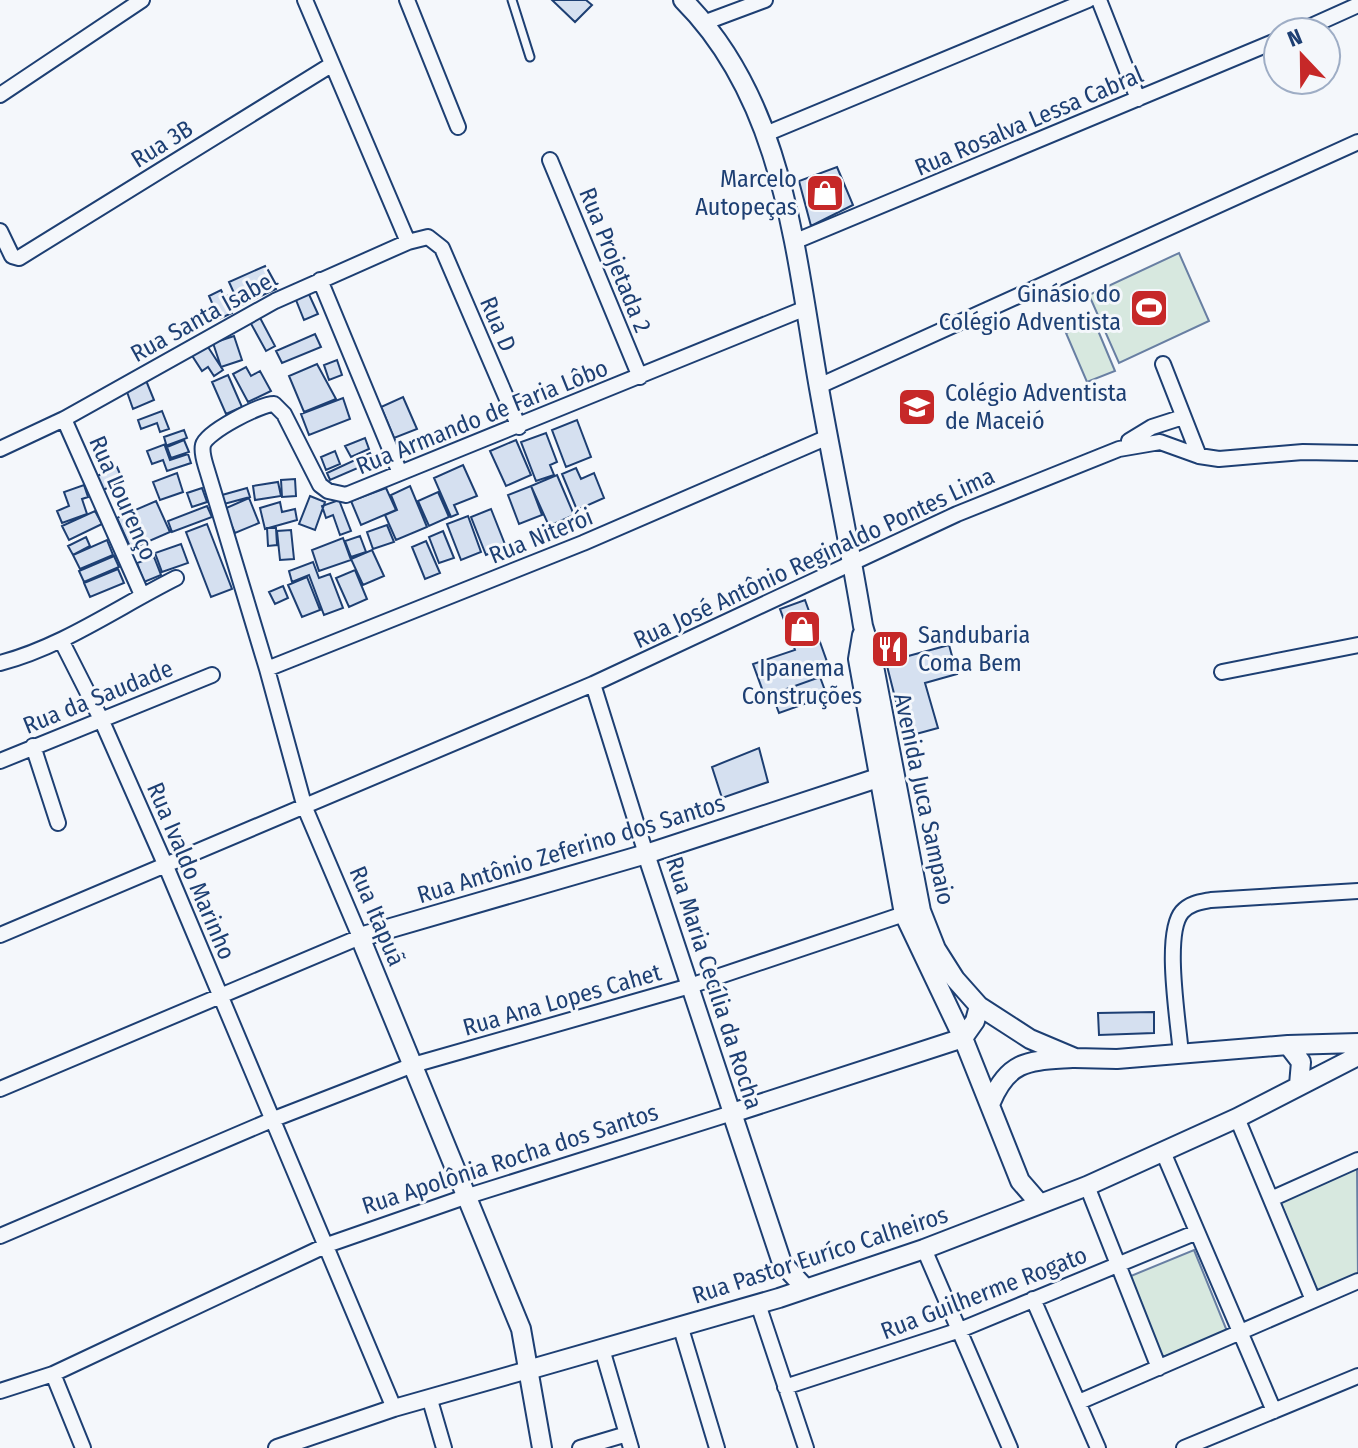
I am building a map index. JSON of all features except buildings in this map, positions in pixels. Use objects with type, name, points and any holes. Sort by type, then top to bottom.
[{"type":"main road","name":"Avenida Juca Sampaio","points":[[683,0],[706,22],[768,133],[796,241],[828,437],[863,626],[872,656],[904,914],[991,1102],[1020,1181],[1040,1204]]},
{"type":"main road","name":"Avenida Juca Sampaio","points":[[885,775],[921,911],[942,959],[979,1006],[1030,1039],[1075,1058],[1181,1055],[1288,1045],[1358,1043]]},
{"type":"main road","name":"Rua Antônio Zeferino dos Santos","points":[[360,937],[646,854],[885,775]]},
{"type":"main road","name":"Rua Itapuã","points":[[360,937],[521,1329],[542,1448]]},
{"type":"main road","points":[[963,1038],[975,1021],[979,1006]]},
{"type":"main road","name":"Rua Apolônia Rocha dos Santos","points":[[732,1113],[963,1038]]},
{"type":"main road","points":[[1288,1045],[1301,1062],[1299,1085]]},
{"type":"main road","name":"Rua Pastor Euríco Calheiros","points":[[528,1370],[779,1298],[924,1249],[1087,1186],[1237,1118],[1358,1056]]},
{"type":"main road","points":[[991,1102],[999,1081],[1018,1066],[1075,1058]]},
{"type":"main road","name":"Rua Maria Cecília da Rocha","points":[[732,1113],[782,1263],[806,1289]]},
{"type":"main road","points":[[1018,1212],[1020,1181]]},
{"type":"main road","points":[[779,1298],[783,1283],[782,1263]]},
{"type":"street","points":[[0,95],[142,0]]},
{"type":"street","points":[[305,0],[408,242]]},
{"type":"street","points":[[407,0],[458,127]]},
{"type":"street","points":[[706,22],[765,0]]},
{"type":"street","points":[[768,133],[1088,0]]},
{"type":"street","points":[[1099,0],[1138,99]]},
{"type":"street","points":[[1334,16],[1358,5]]},
{"type":"street","name":"Rua Rosalva Lessa Cabral","points":[[796,241],[1262,47]]},
{"type":"street","name":"Rua 3B","points":[[0,231],[16,259],[331,65]]},
{"type":"street","points":[[819,386],[1358,142]]},
{"type":"street","name":"Rua Projetada 2","points":[[550,160],[640,377]]},
{"type":"street","name":"Rua Santa Isabel","points":[[0,449],[64,419],[275,301],[408,242],[421,238],[435,239]]},
{"type":"street","name":"Rua D","points":[[435,239],[442,248],[519,427]]},
{"type":"street","points":[[320,280],[400,473]]},
{"type":"street","name":"Rua Armando de Faria Lôbo","points":[[207,470],[202,447],[206,438],[271,404],[284,414],[312,474],[328,491],[346,495],[806,308]]},
{"type":"street","points":[[1163,364],[1199,456]]},
{"type":"street","points":[[1119,449],[1152,427],[1183,417]]},
{"type":"street","name":"Rua Lourenço","points":[[64,419],[142,595]]},
{"type":"street","name":"Rua Niterói","points":[[267,669],[583,543],[828,437]]},
{"type":"street","name":"Rua José Antônio Reginaldo Pontes Lima","points":[[0,935],[593,684],[957,514],[1119,449],[1160,442],[1199,456],[1219,459],[1358,453]]},
{"type":"street","name":"Rua Itapuã","points":[[207,470],[305,808],[360,937]]},
{"type":"street","points":[[0,663],[62,642],[92,621],[176,578]]},
{"type":"street","name":"Rua Ivaldo Marinho","points":[[62,642],[101,719],[165,864],[394,1408]]},
{"type":"street","points":[[1222,672],[1358,645]]},
{"type":"street","name":"Rua da Saudade","points":[[0,761],[212,675]]},
{"type":"street","name":"Rua Maria Cecília da Rocha","points":[[593,684],[732,1113]]},
{"type":"street","points":[[33,746],[58,823]]},
{"type":"street","points":[[1181,1055],[1173,946],[1175,926],[1188,907],[1233,898],[1358,891]]},
{"type":"street","name":"Rua Ana Lopes Cahet","points":[[413,1065],[690,986],[904,914]]},
{"type":"street","name":"Rua Antônio Zeferino dos Santos","points":[[0,1089],[360,937]]},
{"type":"street","points":[[0,1236],[274,1119],[413,1065]]},
{"type":"street","name":"Rua Apolônia Rocha dos Santos","points":[[0,1391],[53,1374],[327,1245],[465,1197],[732,1113]]},
{"type":"street","points":[[1237,1118],[1313,1300]]},
{"type":"street","points":[[1163,1152],[1274,1411]]},
{"type":"street","points":[[1271,1199],[1358,1160]]},
{"type":"street","points":[[1087,1186],[1159,1368]]},
{"type":"street","name":"Rua Guilherme Rogato","points":[[785,1387],[960,1330],[1197,1232]]},
{"type":"street","points":[[924,1249],[1010,1448]]},
{"type":"street","points":[[1079,1402],[1358,1281]]},
{"type":"street","points":[[1033,1299],[1098,1448]]},
{"type":"street","points":[[758,1304],[806,1448]]},
{"type":"street","points":[[680,1325],[717,1448]]},
{"type":"street","points":[[580,1448],[629,1441],[602,1349]]},
{"type":"street","name":"Rua Pastor Euríco Calheiros","points":[[277,1448],[394,1408],[528,1370]]},
{"type":"street","points":[[53,1374],[83,1448]]},
{"type":"street","points":[[1184,1448],[1358,1376]]},
{"type":"street","points":[[430,1400],[444,1448]]},
{"type":"lane","points":[[512,0],[530,57]]},
{"type":"shaded area","name":"Ginásio do Colégio Adventista","points":[[1179,253],[1209,321],[1119,363],[1089,295]]},
{"type":"shaded area","points":[[1094,321],[1115,371],[1087,382],[1066,333]]},
{"type":"shaded area","points":[[1357,1167],[1358,1278],[1318,1294],[1279,1199]]},
{"type":"shaded area","points":[[1194,1250],[1227,1331],[1159,1359],[1126,1278]]},
{"type":"place","name":"Marcelo Autopeças","points":[[825,193]]},
{"type":"place","name":"Ginásio do Colégio Adventista","points":[[1149,308]]},
{"type":"place","name":"Colégio Adventista de Maceió","points":[[917,407]]},
{"type":"place","name":"Ipanema Construções","points":[[802,629]]},
{"type":"place","name":"Sandubaria Coma Bem","points":[[890,649]]}]
